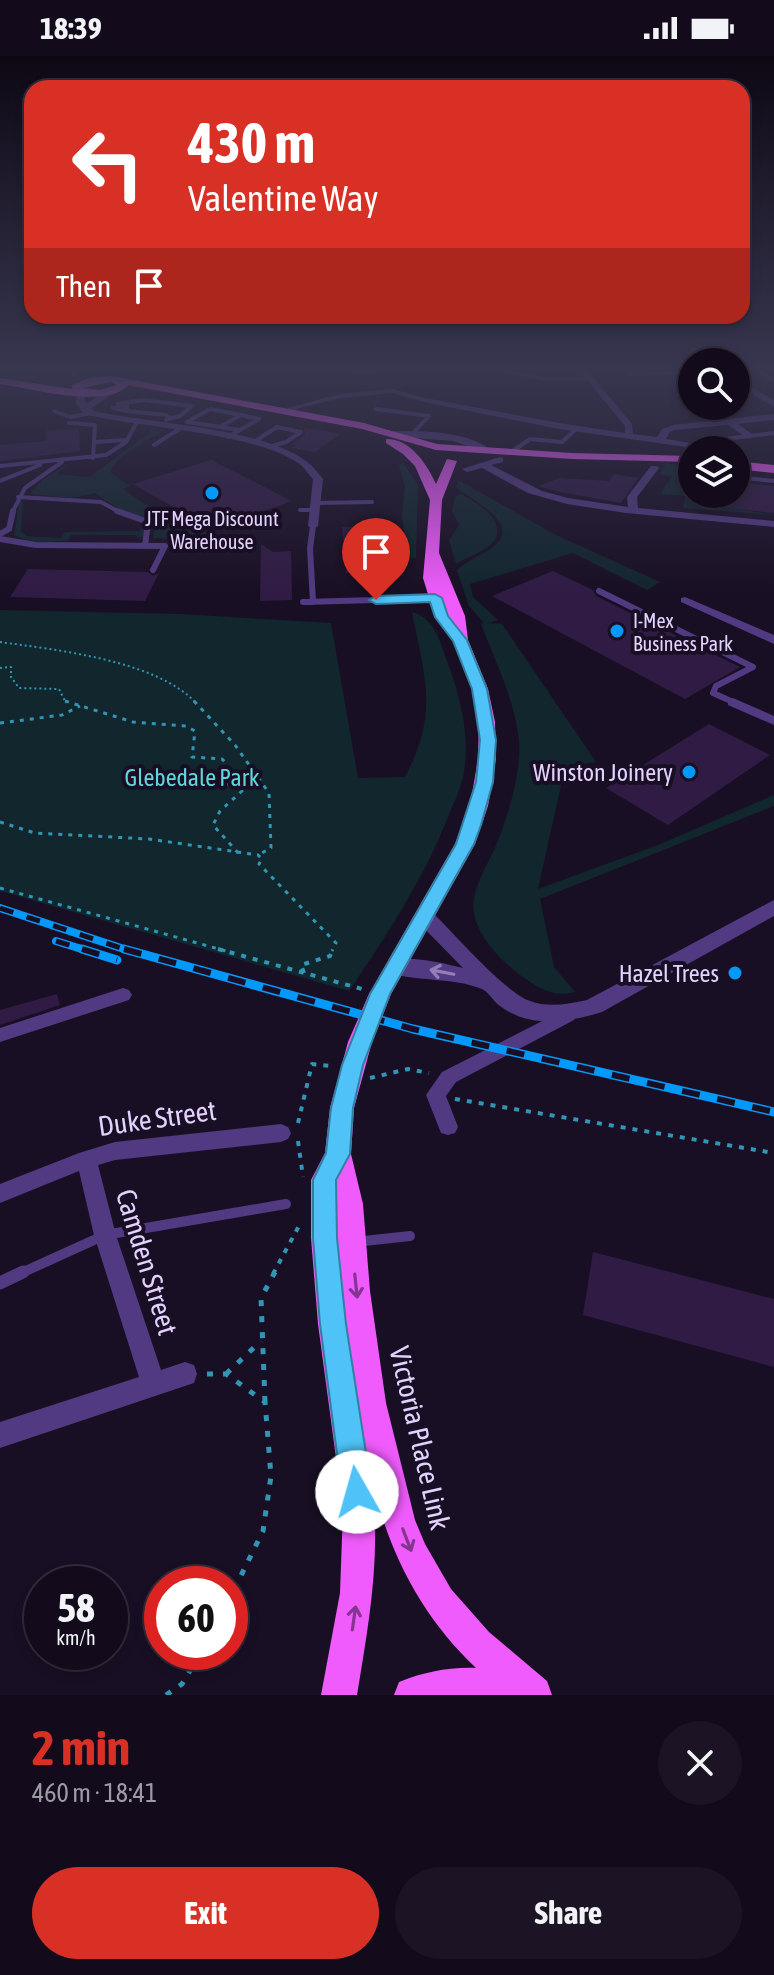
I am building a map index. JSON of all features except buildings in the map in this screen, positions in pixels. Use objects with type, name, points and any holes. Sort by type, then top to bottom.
[{"type":"main road","points":[[394,442],[430,463],[536,452]]},
{"type":"main road","points":[[424,442],[454,451],[453,460]]},
{"type":"main road","points":[[415,457],[418,450],[440,447],[678,459]]},
{"type":"main road","name":"Victoria Place Link","points":[[339,1695],[350,1645],[359,1556],[356,1474],[334,1338],[325,1238],[324,1180],[338,1154],[347,1085],[360,1042],[380,994],[465,844],[484,782],[487,722],[480,689],[460,640],[442,617],[435,598],[430,578],[436,500],[429,477],[415,457]]},
{"type":"main road","name":"Victoria Place Link","points":[[436,500],[453,460]]},
{"type":"main road","points":[[750,464],[774,462]]},
{"type":"main road","points":[[750,466],[774,469]]},
{"type":"main road","name":"Victoria Place Link","points":[[434,554],[458,616],[460,640]]},
{"type":"main road","name":"Victoria Place Link","points":[[338,1154],[348,1180],[351,1243],[365,1363],[393,1495],[415,1559],[447,1612],[494,1662],[534,1695]]},
{"type":"main road","points":[[412,1695],[451,1686],[489,1685],[534,1695]]},
{"type":"street","points":[[255,442],[316,474],[313,526]]},
{"type":"street","points":[[469,442],[485,449]]},
{"type":"street","points":[[467,469],[500,460]]},
{"type":"street","points":[[483,465],[540,493],[633,510],[705,514],[774,524]]},
{"type":"street","points":[[633,510],[632,497],[654,468]]},
{"type":"street","points":[[376,600],[435,598]]},
{"type":"street","points":[[685,600],[774,640]]},
{"type":"street","points":[[733,702],[774,721]]},
{"type":"street","points":[[448,1127],[436,1095],[449,1077],[568,1015],[594,1006],[774,907]]},
{"type":"street","points":[[424,916],[486,982],[522,1009],[568,1015]]},
{"type":"street","points":[[397,967],[436,970],[486,982]]},
{"type":"street","points":[[0,1035],[123,995]]},
{"type":"street","name":"Duke Street","points":[[0,1194],[86,1159],[115,1151],[281,1133]]},
{"type":"street","name":"Camden Street","points":[[86,1159],[105,1235],[153,1383]]},
{"type":"street","points":[[0,1435],[185,1374]]},
{"type":"lane","points":[[93,458],[95,442]]},
{"type":"lane","points":[[0,466],[93,458],[115,452],[125,442]]},
{"type":"lane","points":[[154,445],[158,442]]},
{"type":"lane","points":[[269,447],[284,442]]},
{"type":"lane","points":[[514,450],[521,442]]},
{"type":"lane","points":[[0,536],[9,529],[18,497],[62,461]]},
{"type":"lane","points":[[0,481],[46,462]]},
{"type":"lane","points":[[750,471],[774,481]]},
{"type":"lane","points":[[18,497],[101,502],[123,514],[148,522],[145,546]]},
{"type":"lane","points":[[300,510],[372,502]]},
{"type":"lane","points":[[313,526],[310,548],[313,602]]},
{"type":"lane","points":[[0,536],[36,545],[165,546],[153,570]]},
{"type":"lane","points":[[599,591],[753,667],[716,686],[713,693],[733,702]]},
{"type":"lane","points":[[356,600],[357,612]]},
{"type":"lane","points":[[303,602],[376,600]]},
{"type":"lane","points":[[0,1283],[105,1235],[286,1204]]},
{"type":"lane","points":[[351,1243],[410,1236]]},
{"type":"path","points":[[0,642],[137,668],[189,695],[235,745],[269,793],[271,848],[258,855],[240,855],[149,839],[35,833],[0,822]]},
{"type":"path","points":[[0,668],[11,667],[10,675],[17,687],[36,693],[59,689],[66,703],[124,720],[186,726],[195,731],[192,757],[222,759],[226,763],[214,782],[240,786],[242,791],[220,811],[213,825],[240,855]]},
{"type":"path","points":[[0,723],[62,715],[80,706]]},
{"type":"path","points":[[258,855],[262,859],[259,864],[336,943],[330,956],[301,965],[304,973]]},
{"type":"path","points":[[0,888],[380,994]]},
{"type":"path","points":[[304,1187],[296,1130],[312,1064],[332,1066],[329,1078]]},
{"type":"path","points":[[368,1091],[370,1078],[408,1069],[449,1077]]},
{"type":"path","points":[[436,1095],[774,1153]]},
{"type":"path","points":[[246,1566],[263,1531],[271,1476],[261,1298],[299,1232],[302,1216]]},
{"type":"path","points":[[226,1374],[261,1340]]},
{"type":"path","points":[[185,1374],[226,1374],[265,1402]]},
{"type":"path","points":[[166,1695],[182,1684],[190,1670]]},
{"type":"green space","points":[[136,442],[144,442],[120,459],[110,472],[130,486],[123,489],[145,504],[222,541],[153,538],[155,522],[120,510],[95,493],[73,498],[30,494],[41,481],[70,463],[57,474],[90,477]]},
{"type":"green space","points":[[403,463],[418,485],[416,558],[407,558],[402,516],[405,486],[399,465]]},
{"type":"green space","points":[[666,463],[678,465],[678,495],[660,494],[672,477],[660,474]]},
{"type":"green space","points":[[458,480],[556,535],[660,582],[647,590],[573,553],[470,584],[473,597],[498,620],[488,623],[502,624],[596,762],[565,767],[538,889],[658,845],[774,795],[774,806],[540,899],[554,967],[575,992],[567,994],[552,993],[520,975],[495,952],[476,921],[474,899],[510,806],[519,741],[509,696],[481,624],[484,623],[469,606],[457,570],[494,546],[501,537],[502,529],[491,512],[456,487]]},
{"type":"green space","points":[[461,494],[488,513],[497,526],[497,533],[487,548],[456,564],[449,540],[459,525],[452,511],[455,497]]},
{"type":"green space","points":[[20,500],[23,503],[21,531],[26,536],[61,538],[64,532],[140,531],[143,523],[146,527],[144,537],[71,535],[68,540],[61,541],[26,540],[14,535]]},
{"type":"green space","points":[[683,508],[732,508],[774,515]]},
{"type":"green space","name":"Glebedale Park","points":[[0,610],[180,614],[331,623],[358,778],[405,777],[416,754],[426,714],[426,696],[412,612],[427,620],[439,640],[461,705],[466,749],[463,777],[416,885],[349,991],[0,891]]},
{"type":"railway","points":[[0,908],[130,951]]},
{"type":"railway","points":[[56,941],[88,951]]},
{"type":"railway","points":[[82,949],[117,960]]},
{"type":"railway","points":[[124,949],[413,1029],[774,1112]]},
{"type":"place","name":"JTF Mega Discount Warehouse","points":[[212,493]]},
{"type":"place","name":"I-Mex Business Park","points":[[617,631]]},
{"type":"place","name":"Winston Joinery","points":[[689,772]]},
{"type":"place","name":"Hazel Trees","points":[[735,973]]},
{"type":"route","points":[[357,1492],[333,1324],[325,1238],[324,1180],[338,1154],[342,1108],[352,1065],[380,994],[473,825],[484,782],[488,740],[480,689],[460,640],[442,617],[435,598],[376,600]]}]
